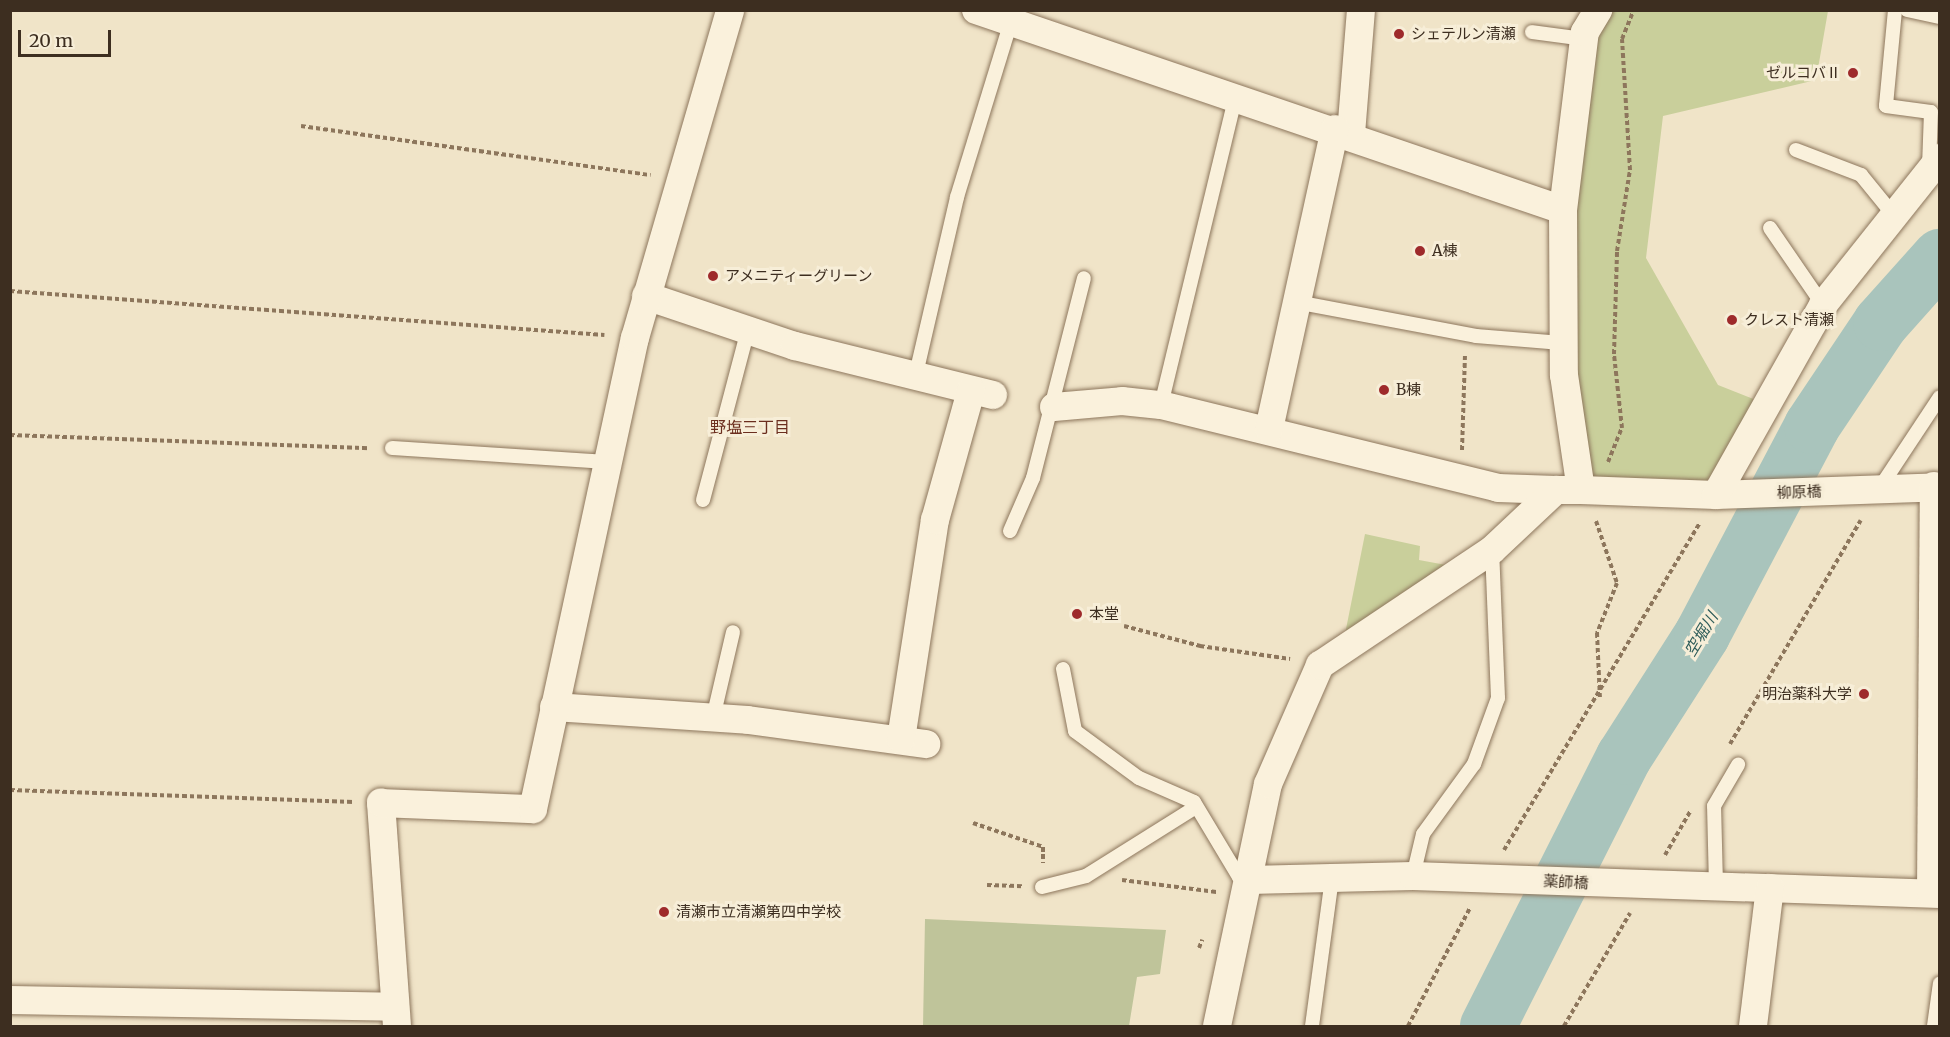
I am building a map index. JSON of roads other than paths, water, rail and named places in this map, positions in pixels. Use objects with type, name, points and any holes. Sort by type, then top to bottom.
[{"type":"street","points":[[10,1000],[396,1017],[381,802],[533,809],[635,338],[679,179],[730,10]]},
{"type":"street","points":[[976,10],[1235,98],[1343,132],[1563,210]]},
{"type":"street","points":[[1269,429],[1296,302],[1343,132],[1360,10]]},
{"type":"street","points":[[1217,1026],[1250,880],[1268,784],[1320,665],[1578,490],[1562,343],[1563,210],[1584,39],[1598,10]]},
{"type":"street","points":[[1721,495],[1823,305],[1893,213],[1934,164]]},
{"type":"street","points":[[554,707],[713,718],[913,742],[935,520],[982,393],[915,378],[748,330],[646,296]]},
{"type":"street","name":"柳原橋","points":[[1054,407],[1122,401],[1161,405],[1269,429],[1498,488],[1721,495],[1937,486]]},
{"type":"street","points":[[1935,894],[1937,486]]},
{"type":"street","name":"薬師橋","points":[[1250,880],[1413,876],[1935,894]]},
{"type":"street","points":[[1753,1026],[1770,888]]},
{"type":"lane","points":[[1895,10],[1886,106],[1931,112],[1934,164]]},
{"type":"lane","points":[[1907,10],[1940,17]]},
{"type":"lane","points":[[915,378],[957,197],[1011,22]]},
{"type":"lane","points":[[1532,32],[1584,39]]},
{"type":"lane","points":[[1161,405],[1235,98]]},
{"type":"lane","points":[[1796,150],[1861,175],[1893,213]]},
{"type":"lane","points":[[1770,228],[1823,305]]},
{"type":"lane","points":[[1010,531],[1033,478],[1054,407],[1084,278]]},
{"type":"lane","points":[[1296,302],[1465,334],[1562,343]]},
{"type":"lane","points":[[703,500],[748,330]]},
{"type":"lane","points":[[1875,489],[1940,397]]},
{"type":"lane","points":[[392,448],[608,462]]},
{"type":"lane","points":[[1413,876],[1423,834],[1474,764],[1498,698],[1492,550]]},
{"type":"lane","points":[[713,718],[733,632]]},
{"type":"lane","points":[[1063,669],[1075,731],[1139,778],[1196,807],[1239,877],[1250,880]]},
{"type":"lane","points":[[1716,886],[1714,806],[1738,765]]},
{"type":"lane","points":[[1042,887],[1086,876],[1196,807]]},
{"type":"lane","points":[[1312,1026],[1332,878]]},
{"type":"lane","points":[[1934,1026],[1940,982]]},
{"type":"waterway","name":"空堀川","points":[[1488,1026],[1624,757],[1702,635],[1812,426],[1881,323],[1940,257]]},
{"type":"place","name":"シェテルン清瀬","points":[[1399,34]]},
{"type":"place","name":"ゼルコバⅡ","points":[[1853,73]]},
{"type":"place","name":"A棟","points":[[1420,251]]},
{"type":"place","name":"アメニティーグリーン","points":[[713,276]]},
{"type":"place","name":"クレスト清瀬","points":[[1732,320]]},
{"type":"place","name":"B棟","points":[[1384,390]]},
{"type":"place","name":"本堂","points":[[1077,614]]},
{"type":"place","name":"明治薬科大学","points":[[1864,694]]},
{"type":"place","name":"清瀬市立清瀬第四中学校","points":[[664,912]]},
{"type":"district","name":"野塩三丁目","points":[[750,427]]}]
